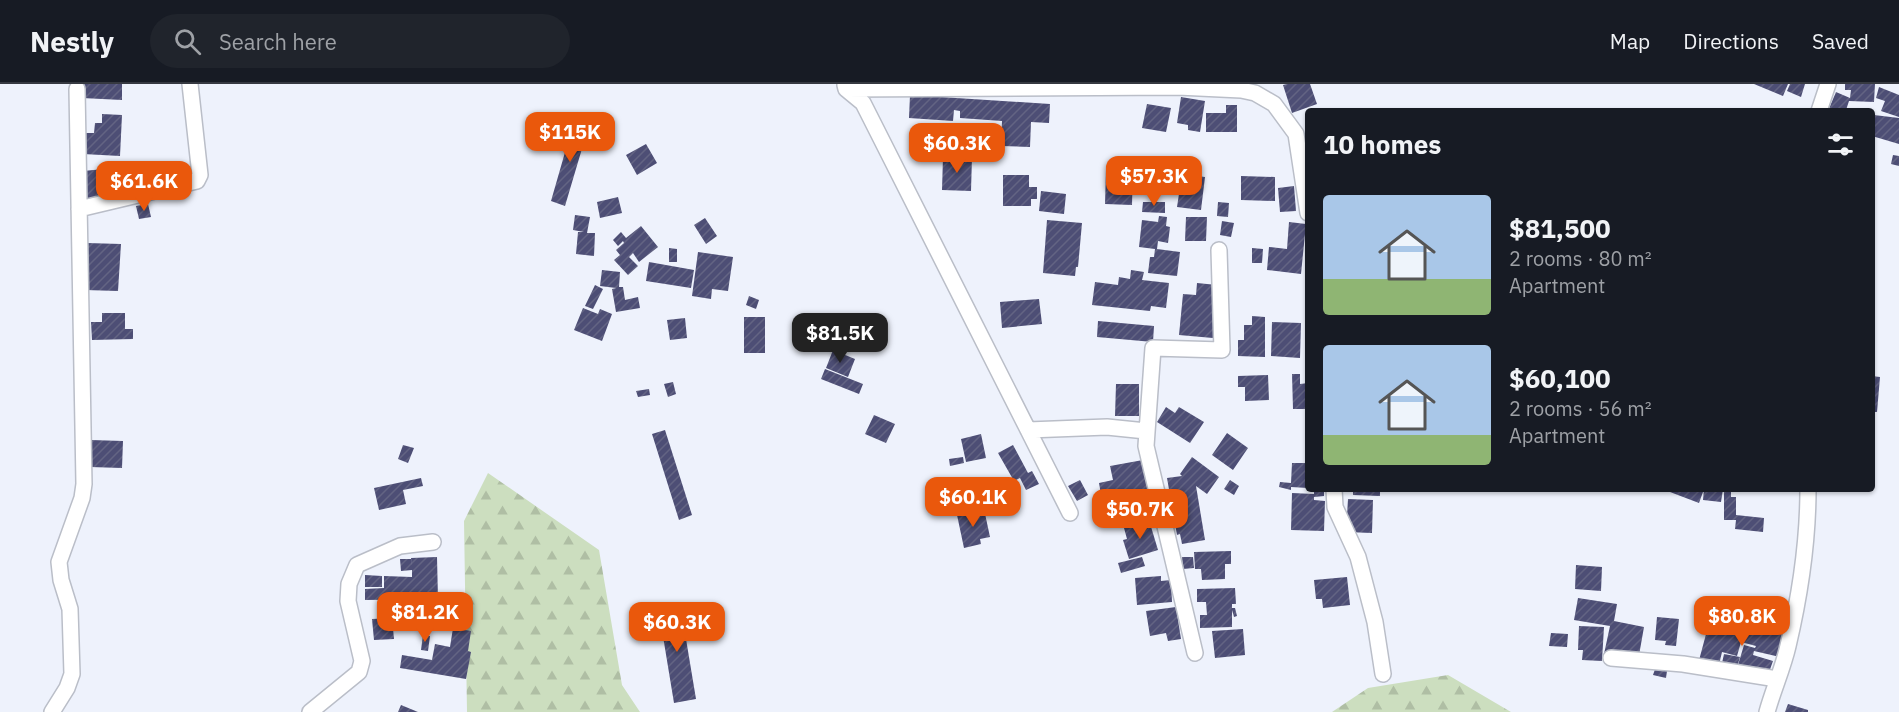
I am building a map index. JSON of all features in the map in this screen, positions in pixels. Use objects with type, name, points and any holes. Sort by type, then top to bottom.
[{"type":"street","points":[[80,209],[193,183],[199,178],[190,84]]},
{"type":"street","points":[[1820,108],[1828,84]]},
{"type":"street","points":[[845,86],[1178,87],[1241,90],[1255,93],[1274,104],[1296,134],[1305,193]]},
{"type":"street","points":[[845,86],[863,103],[1070,513]]},
{"type":"street","points":[[52,712],[67,688],[72,674],[70,609],[61,580],[59,562],[82,498],[84,484],[77,89]]},
{"type":"street","points":[[1195,653],[1146,446],[1146,431],[1153,348],[1222,350],[1219,250]]},
{"type":"street","points":[[1028,430],[1107,427],[1146,431]]},
{"type":"street","points":[[1334,492],[1335,507],[1358,557],[1375,622],[1383,674]]},
{"type":"street","points":[[1767,712],[1788,646],[1800,576],[1808,492]]},
{"type":"street","points":[[310,712],[359,672],[362,661],[348,601],[348,584],[357,565],[400,546],[433,542]]},
{"type":"street","points":[[1611,658],[1683,663],[1778,679]]},
{"type":"green space","points":[[488,473],[599,550],[622,685],[640,712],[467,712],[464,521]]},
{"type":"green space","points":[[1448,675],[1511,712],[1332,712],[1368,688]]},
{"type":"building","points":[[83,84],[122,84],[122,100],[82,98]]},
{"type":"building","points":[[1310,84],[1317,104],[1292,113],[1283,85]]},
{"type":"building","points":[[1754,84],[1788,84],[1783,96]]},
{"type":"building","points":[[1790,84],[1805,84],[1801,97],[1787,91]]},
{"type":"building","points":[[1845,84],[1875,84],[1874,102],[1849,101],[1847,108],[1829,108],[1836,92],[1850,98],[1851,90],[1845,90]]},
{"type":"building","points":[[1879,87],[1899,95],[1899,117],[1881,111],[1885,101],[1876,98]]},
{"type":"building","points":[[910,95],[1050,104],[1049,123],[1031,122],[1030,147],[1001,146],[1002,121],[960,118],[960,111],[954,110],[953,121],[909,118]]},
{"type":"building","points":[[1181,97],[1205,101],[1200,132],[1188,130],[1188,125],[1177,123]]},
{"type":"building","points":[[1147,104],[1171,108],[1166,132],[1142,128]]},
{"type":"building","points":[[1226,105],[1237,105],[1237,132],[1206,132],[1206,113],[1226,113]]},
{"type":"building","points":[[102,114],[122,115],[120,156],[83,154],[84,133],[94,133],[95,123],[102,123]]},
{"type":"building","points":[[1875,115],[1899,118],[1899,144],[1875,137]]},
{"type":"building","points":[[574,121],[589,125],[565,206],[551,201]]},
{"type":"building","points":[[646,144],[657,163],[637,175],[626,155]]},
{"type":"building","points":[[1893,155],[1899,156],[1899,166],[1891,164]]},
{"type":"building","points":[[943,157],[972,157],[971,191],[942,190]]},
{"type":"building","points":[[1113,163],[1133,164],[1132,205],[1105,204],[1106,170],[1113,170]]},
{"type":"building","points":[[125,167],[128,198],[87,202],[83,171]]},
{"type":"building","points":[[1182,174],[1205,177],[1201,210],[1177,207]]},
{"type":"building","points":[[1003,175],[1029,175],[1029,187],[1037,187],[1037,199],[1031,199],[1031,206],[1003,206]]},
{"type":"building","points":[[1241,176],[1275,177],[1275,201],[1241,200]]},
{"type":"building","points":[[1294,186],[1296,211],[1280,212],[1278,188]]},
{"type":"building","points":[[1041,191],[1066,194],[1064,214],[1039,211]]},
{"type":"building","points":[[618,197],[622,213],[600,218],[597,202]]},
{"type":"building","points":[[1143,202],[1165,202],[1165,213],[1142,212]]},
{"type":"building","points":[[1218,202],[1229,203],[1228,217],[1217,216]]},
{"type":"building","points":[[148,204],[151,217],[139,219],[136,206]]},
{"type":"building","points":[[575,215],[590,217],[587,233],[595,233],[594,256],[576,254],[578,232],[584,232],[573,230]]},
{"type":"building","points":[[1159,216],[1167,217],[1166,226],[1170,227],[1168,243],[1158,241],[1157,249],[1180,252],[1177,276],[1148,273],[1150,257],[1154,257],[1155,249],[1139,247],[1142,220],[1158,222]]},
{"type":"building","points":[[1186,217],[1207,217],[1206,241],[1185,241]]},
{"type":"building","points":[[705,218],[717,236],[706,244],[694,225]]},
{"type":"building","points":[[1047,220],[1082,223],[1075,276],[1043,273]]},
{"type":"building","points":[[1222,221],[1234,223],[1231,237],[1220,235]]},
{"type":"building","points":[[1289,222],[1305,224],[1301,274],[1267,270],[1269,247],[1287,249]]},
{"type":"building","points":[[641,226],[658,247],[639,262],[633,253],[629,257],[638,266],[628,275],[614,260],[620,255],[616,250],[624,243],[623,241],[618,246],[613,240],[621,232],[626,238]]},
{"type":"building","points":[[87,243],[121,244],[118,291],[85,290]]},
{"type":"building","points":[[669,248],[677,249],[677,262],[669,262]]},
{"type":"building","points":[[1252,248],[1263,249],[1262,263],[1252,263]]},
{"type":"building","points":[[698,252],[733,257],[728,291],[712,289],[711,299],[692,296]]},
{"type":"building","points":[[649,262],[694,270],[691,288],[646,281]]},
{"type":"building","points":[[602,270],[620,272],[619,287],[623,287],[625,300],[638,297],[640,308],[616,312],[612,289],[616,288],[600,286]]},
{"type":"building","points":[[1131,270],[1144,272],[1142,280],[1169,283],[1166,308],[1151,306],[1150,311],[1092,305],[1095,282],[1118,285],[1119,277],[1130,279]]},
{"type":"building","points":[[1197,283],[1217,285],[1213,338],[1179,335],[1183,294],[1196,295]]},
{"type":"building","points":[[595,285],[603,289],[593,309],[585,306]]},
{"type":"building","points":[[749,296],[759,300],[756,309],[746,305]]},
{"type":"building","points":[[1039,299],[1042,324],[1002,328],[1000,302]]},
{"type":"building","points":[[583,308],[598,314],[600,309],[612,314],[602,341],[574,330]]},
{"type":"building","points":[[102,313],[125,313],[125,329],[133,329],[133,339],[92,340],[91,322],[102,322]]},
{"type":"building","points":[[1252,316],[1265,317],[1265,357],[1238,356],[1238,340],[1244,340],[1244,325],[1252,325]]},
{"type":"building","points":[[744,317],[765,317],[765,353],[744,353]]},
{"type":"building","points":[[685,318],[687,338],[670,340],[667,320]]},
{"type":"building","points":[[1098,321],[1154,326],[1153,342],[1097,337]]},
{"type":"building","points":[[1272,322],[1301,323],[1300,358],[1271,356]]},
{"type":"building","points":[[833,350],[855,359],[848,377],[826,368]]},
{"type":"building","points":[[825,369],[863,384],[859,394],[821,379]]},
{"type":"building","points":[[1292,374],[1300,374],[1300,384],[1305,383],[1305,409],[1293,409]]},
{"type":"building","points":[[1268,375],[1269,400],[1245,401],[1245,387],[1238,387],[1238,376]]},
{"type":"building","points":[[1875,376],[1880,377],[1877,412],[1875,412]]},
{"type":"building","points":[[673,382],[676,394],[668,397],[664,384]]},
{"type":"building","points":[[1116,384],[1139,384],[1139,416],[1115,416]]},
{"type":"building","points":[[649,389],[650,395],[638,397],[636,391]]},
{"type":"building","points":[[1166,407],[1175,413],[1179,407],[1204,422],[1190,443],[1157,422]]},
{"type":"building","points":[[874,415],[895,424],[886,443],[865,434]]},
{"type":"building","points":[[665,430],[692,515],[679,520],[652,434]]},
{"type":"building","points":[[1227,433],[1248,448],[1233,470],[1212,455]]},
{"type":"building","points":[[981,434],[986,458],[966,462],[961,439]]},
{"type":"building","points":[[91,440],[123,441],[122,468],[90,467]]},
{"type":"building","points":[[403,445],[414,448],[408,463],[398,459]]},
{"type":"building","points":[[1013,445],[1028,473],[1032,471],[1039,484],[1026,490],[1020,478],[1014,481],[998,453]]},
{"type":"building","points":[[963,457],[964,463],[950,466],[949,459]]},
{"type":"building","points":[[1192,457],[1219,477],[1207,494],[1196,486],[1205,540],[1182,544],[1180,534],[1177,535],[1167,478],[1182,476],[1180,474]]},
{"type":"building","points":[[1143,460],[1152,517],[1120,522],[1116,503],[1103,506],[1099,483],[1113,480],[1110,466]]},
{"type":"building","points":[[1292,463],[1305,463],[1305,488],[1291,487],[1291,490],[1279,487],[1280,482],[1291,483]]},
{"type":"building","points":[[421,478],[423,486],[403,490],[406,504],[379,510],[374,488]]},
{"type":"building","points":[[1080,480],[1088,495],[1077,501],[1068,486]]},
{"type":"building","points":[[1230,480],[1239,486],[1234,495],[1224,489]]},
{"type":"building","points":[[1314,492],[1324,492],[1324,496],[1314,497],[1314,500],[1325,501],[1324,531],[1291,530],[1292,493],[1314,494]]},
{"type":"building","points":[[1353,492],[1380,492],[1380,496],[1353,495]]},
{"type":"building","points":[[1670,492],[1703,492],[1699,503]]},
{"type":"building","points":[[1704,492],[1723,492],[1721,502],[1703,500]]},
{"type":"building","points":[[1724,492],[1731,492],[1731,497],[1736,497],[1736,515],[1764,518],[1763,532],[1735,529],[1736,520],[1724,520]]},
{"type":"building","points":[[1348,499],[1373,500],[1372,533],[1346,532]]},
{"type":"building","points":[[984,509],[990,537],[980,539],[981,544],[964,548],[957,515]]},
{"type":"building","points":[[1102,511],[1116,512],[1115,521],[1101,520]]},
{"type":"building","points":[[1149,520],[1158,550],[1129,559],[1123,540],[1127,539],[1124,528]]},
{"type":"building","points":[[1231,551],[1231,564],[1225,564],[1225,579],[1202,580],[1201,569],[1195,569],[1194,552]]},
{"type":"building","points":[[437,557],[438,599],[365,600],[365,589],[384,588],[384,576],[412,577],[412,570],[401,571],[400,559],[411,559],[412,566],[411,558]]},
{"type":"building","points":[[1142,557],[1145,566],[1121,573],[1118,563]]},
{"type":"building","points":[[1182,557],[1193,557],[1194,568],[1183,569]]},
{"type":"building","points":[[1576,565],[1602,567],[1601,591],[1575,589]]},
{"type":"building","points":[[365,575],[382,576],[382,587],[365,587]]},
{"type":"building","points":[[1161,576],[1161,581],[1171,580],[1172,602],[1137,605],[1135,578]]},
{"type":"building","points":[[1347,577],[1350,605],[1323,608],[1322,599],[1316,599],[1314,580]]},
{"type":"building","points":[[1235,588],[1236,604],[1232,604],[1232,608],[1235,608],[1237,616],[1234,617],[1232,610],[1232,627],[1200,628],[1200,615],[1207,615],[1206,602],[1197,602],[1197,589]]},
{"type":"building","points":[[1578,598],[1617,604],[1614,621],[1644,627],[1638,661],[1604,654],[1610,626],[1574,620]]},
{"type":"building","points":[[680,603],[696,699],[674,703],[658,606]]},
{"type":"building","points":[[1176,607],[1181,639],[1168,641],[1166,633],[1150,636],[1146,611]]},
{"type":"building","points":[[1657,617],[1679,619],[1676,646],[1665,645],[1666,641],[1655,640]]},
{"type":"building","points":[[392,618],[394,639],[374,640],[372,619]]},
{"type":"building","points":[[1709,623],[1744,633],[1746,627],[1763,632],[1764,625],[1786,631],[1780,657],[1754,651],[1753,655],[1773,661],[1768,675],[1738,665],[1744,645],[1755,648],[1756,646],[1741,642],[1737,656],[1722,652],[1718,669],[1698,664]]},
{"type":"building","points":[[1579,626],[1604,627],[1602,661],[1582,660],[1583,650],[1578,650]]},
{"type":"building","points":[[453,628],[471,631],[468,651],[471,652],[466,679],[400,668],[402,655],[432,660],[435,644],[450,647]]},
{"type":"building","points":[[1243,629],[1245,655],[1215,658],[1212,631]]},
{"type":"building","points":[[1551,633],[1568,634],[1567,647],[1549,646]]},
{"type":"building","points":[[423,635],[430,636],[428,651],[421,650]]},
{"type":"building","points":[[1724,654],[1740,657],[1737,667],[1722,663]]},
{"type":"building","points":[[1655,669],[1667,671],[1666,678],[1653,675]]},
{"type":"building","points":[[1788,704],[1808,710],[1808,712],[1785,712]]},
{"type":"building","points":[[401,705],[418,712],[398,712]]}]
